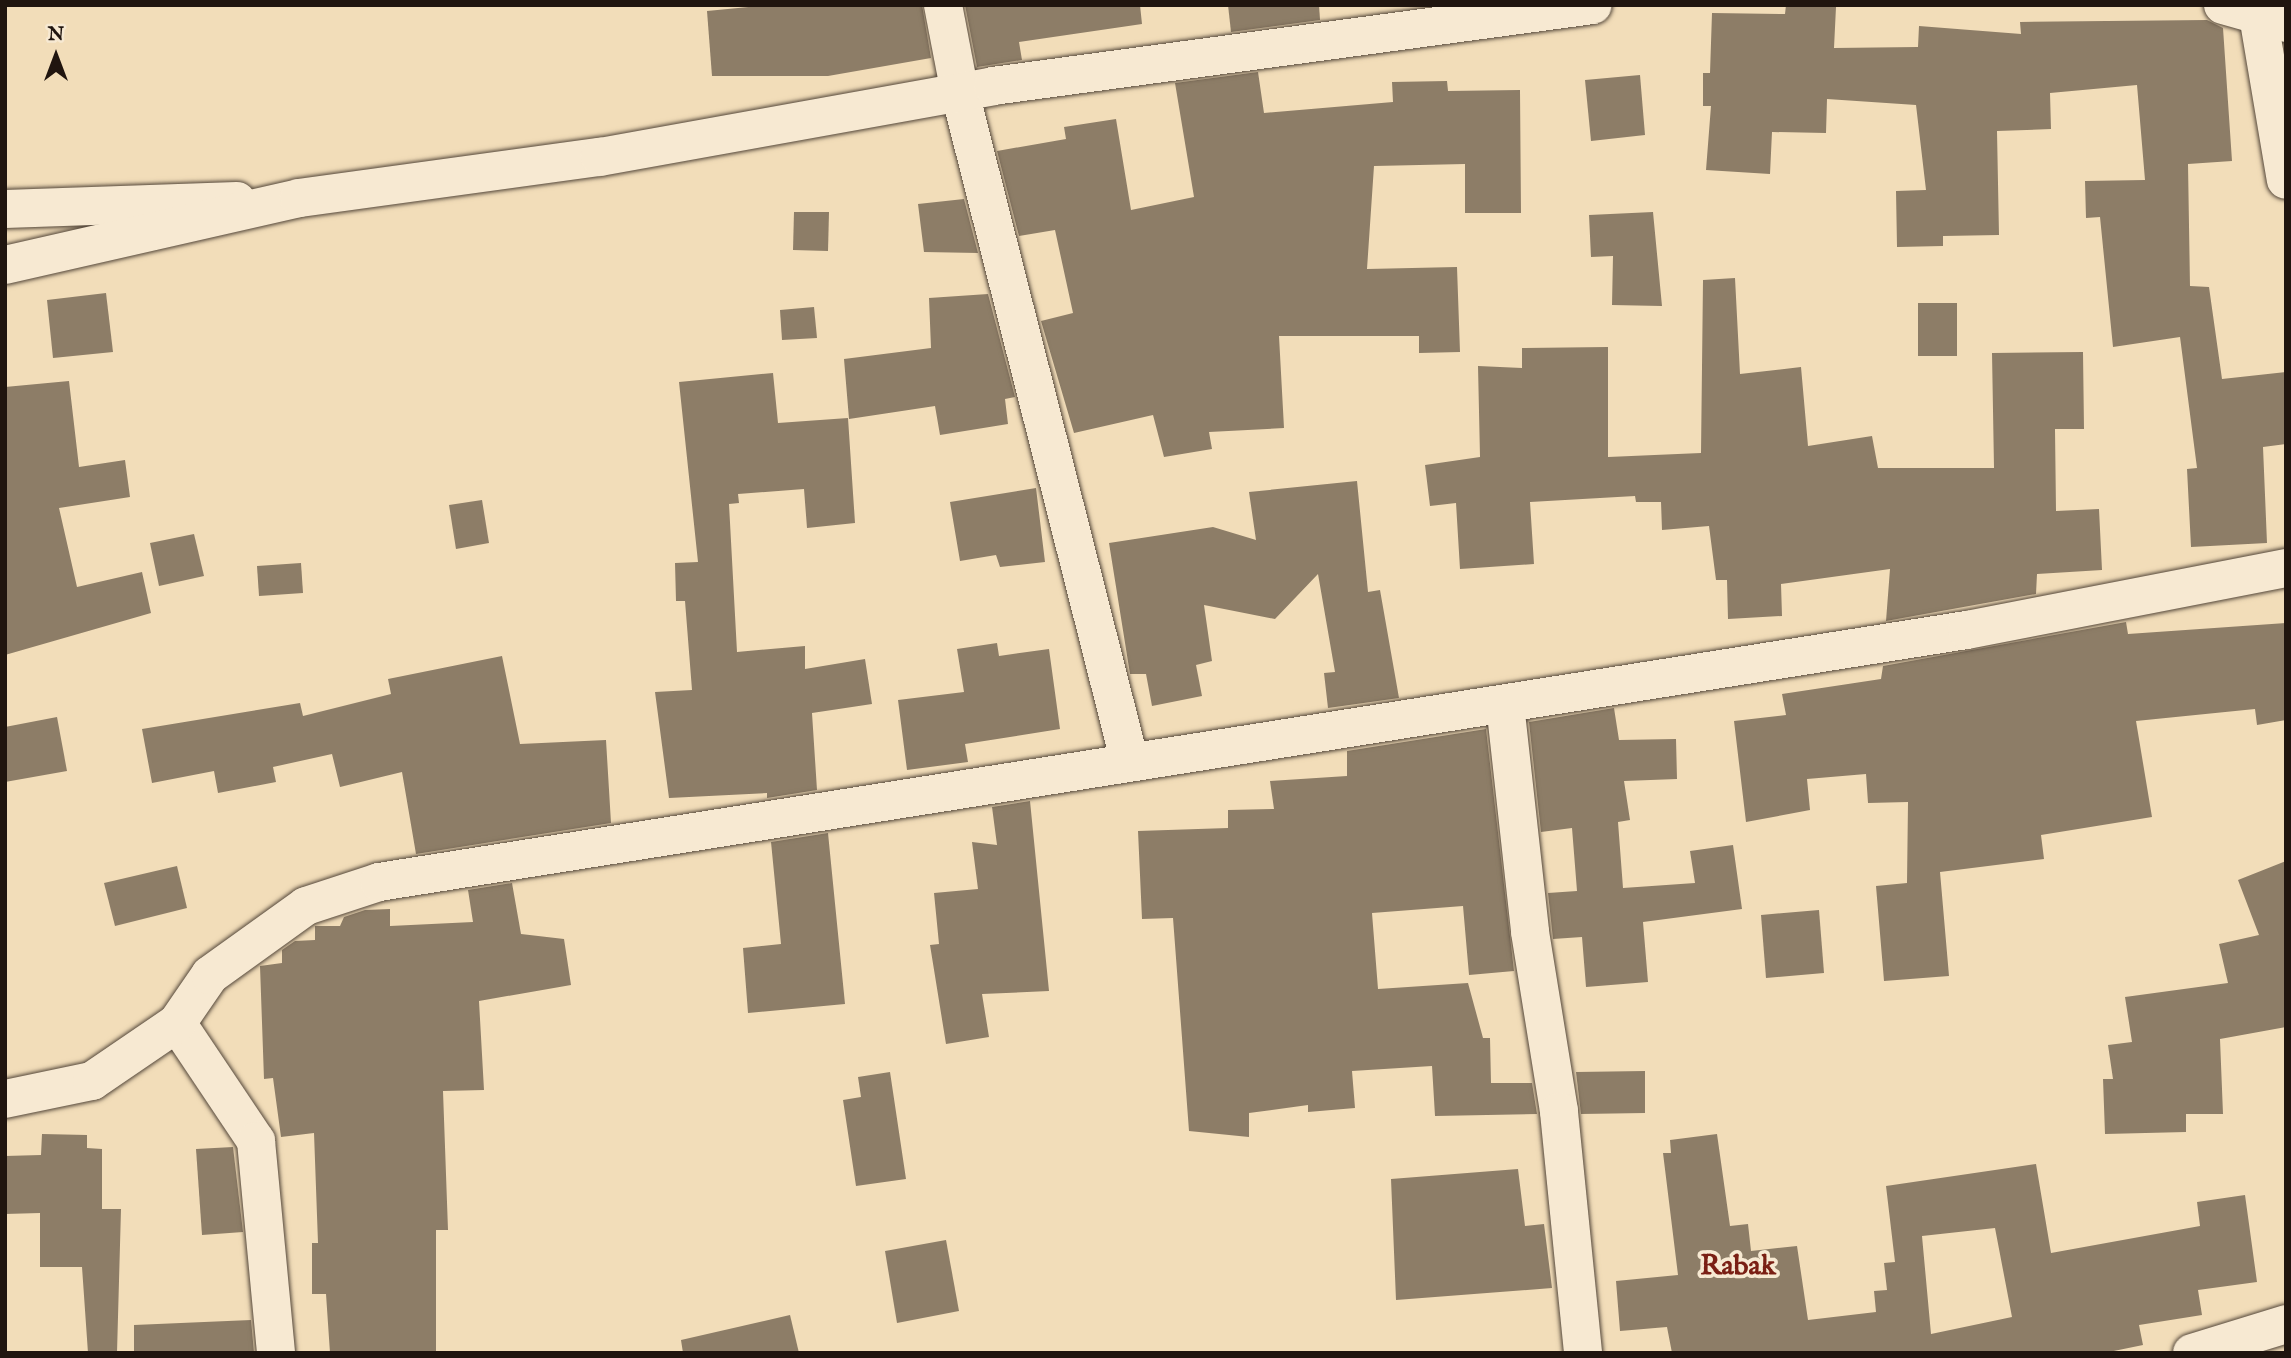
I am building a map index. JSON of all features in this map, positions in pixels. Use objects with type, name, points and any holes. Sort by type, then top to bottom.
[{"type":"street","points":[[943,5],[960,93],[1129,759]]},
{"type":"street","points":[[5,265],[299,198],[600,157],[960,93],[1490,10],[1593,5]]},
{"type":"street","points":[[2223,5],[2273,22],[2286,180]]},
{"type":"street","points":[[5,209],[299,198]]},
{"type":"street","points":[[5,1099],[92,1081],[177,1023],[210,975],[306,906],[379,882],[1129,759],[1505,704],[1967,630],[2286,568]]},
{"type":"street","points":[[1505,704],[1530,932],[1559,1112],[1583,1353]]},
{"type":"street","points":[[177,1023],[256,1141],[276,1353]]},
{"type":"street","points":[[2192,1353],[2286,1324]]},
{"type":"building","points":[[770,5],[922,5],[931,58],[828,76],[712,76],[707,11]]},
{"type":"building","points":[[965,5],[1140,5],[1142,24],[1019,42],[1022,60],[977,67]]},
{"type":"building","points":[[1228,5],[1319,5],[1320,20],[1231,32]]},
{"type":"building","points":[[1786,5],[1836,7],[1834,48],[1918,47],[1919,26],[2021,34],[2020,22],[2207,20],[2223,28],[2232,161],[2188,164],[2190,286],[2209,287],[2222,379],[2286,372],[2286,444],[2263,447],[2267,543],[2191,547],[2187,469],[2197,468],[2180,337],[2113,347],[2100,217],[2086,218],[2085,181],[2145,180],[2137,85],[2050,93],[2051,129],[1997,131],[1999,235],[1943,236],[1943,246],[1897,247],[1896,191],[1926,190],[1916,105],[1827,99],[1826,133],[1772,132],[1770,174],[1706,170],[1711,106],[1703,106],[1703,73],[1710,73],[1712,13],[1785,14]]},
{"type":"building","points":[[1258,72],[1264,113],[1393,102],[1392,82],[1447,81],[1448,91],[1520,90],[1521,213],[1465,213],[1465,164],[1374,166],[1367,269],[1457,267],[1460,352],[1419,353],[1419,336],[1279,336],[1284,428],[1209,432],[1212,449],[1164,457],[1153,415],[1074,433],[1041,321],[1073,313],[1055,230],[1019,236],[997,151],[1066,139],[1064,127],[1116,119],[1131,210],[1194,197],[1175,83]]},
{"type":"building","points":[[1640,75],[1645,135],[1591,141],[1585,80]]},
{"type":"building","points":[[964,199],[978,253],[924,252],[918,204]]},
{"type":"building","points":[[794,212],[829,212],[828,251],[793,250]]},
{"type":"building","points":[[1653,212],[1662,306],[1612,305],[1613,256],[1591,257],[1589,215]]},
{"type":"building","points":[[1735,278],[1740,374],[1801,367],[1808,446],[1872,436],[1878,468],[1994,468],[1992,353],[2083,352],[2084,429],[2055,429],[2056,511],[2099,509],[2102,570],[2037,574],[2036,594],[1886,621],[1890,569],[1781,584],[1782,616],[1728,619],[1727,580],[1716,580],[1709,526],[1662,530],[1661,502],[1636,502],[1635,496],[1530,502],[1534,564],[1460,569],[1456,503],[1430,506],[1425,465],[1480,457],[1478,366],[1522,368],[1522,348],[1608,347],[1608,457],[1701,453],[1703,280]]},
{"type":"building","points":[[106,293],[113,352],[53,358],[47,300]]},
{"type":"building","points":[[988,294],[1015,397],[1005,399],[1008,424],[940,435],[935,406],[849,419],[844,359],[931,348],[929,298]]},
{"type":"building","points":[[1918,303],[1957,303],[1957,356],[1918,356]]},
{"type":"building","points":[[814,307],[817,338],[782,340],[780,310]]},
{"type":"building","points":[[773,373],[778,423],[848,418],[855,523],[807,528],[804,489],[738,494],[739,503],[729,504],[737,652],[805,646],[805,669],[865,659],[872,704],[812,713],[817,790],[767,798],[767,793],[669,798],[655,692],[692,690],[685,601],[676,601],[675,563],[698,562],[679,382]]},
{"type":"building","points":[[69,381],[79,467],[125,460],[130,497],[59,508],[77,587],[142,572],[151,613],[5,655],[5,387]]},
{"type":"building","points":[[1357,481],[1368,592],[1380,590],[1399,698],[1328,708],[1324,673],[1335,672],[1318,574],[1275,619],[1204,605],[1212,661],[1196,665],[1202,696],[1152,706],[1146,674],[1130,674],[1109,543],[1213,527],[1256,540],[1249,492]]},
{"type":"building","points":[[1036,488],[1045,562],[1000,567],[996,555],[960,561],[950,502]]},
{"type":"building","points":[[482,500],[489,543],[456,549],[449,505]]},
{"type":"building","points":[[194,534],[204,576],[159,586],[150,543]]},
{"type":"building","points":[[301,563],[303,593],[259,596],[257,566]]},
{"type":"building","points":[[2126,622],[2128,634],[2286,623],[2286,720],[2257,725],[2255,709],[2136,721],[2152,817],[2041,835],[2044,859],[1940,872],[1949,976],[1884,981],[1876,886],[1907,883],[1908,802],[1868,803],[1866,774],[1807,779],[1810,810],[1746,822],[1734,721],[1786,715],[1782,694],[1881,679],[1883,666]]},
{"type":"building","points":[[997,643],[999,656],[1049,649],[1060,729],[965,744],[968,762],[907,770],[898,700],[964,692],[957,649]]},
{"type":"building","points":[[502,656],[520,744],[606,740],[611,823],[416,854],[402,772],[340,787],[332,754],[273,767],[276,782],[218,793],[214,771],[152,783],[142,729],[300,703],[303,716],[391,694],[388,679]]},
{"type":"building","points":[[1614,708],[1619,740],[1676,739],[1677,779],[1624,781],[1630,820],[1618,822],[1623,888],[1695,883],[1690,851],[1733,845],[1742,909],[1643,922],[1648,982],[1586,987],[1582,937],[1553,939],[1548,893],[1577,891],[1572,828],[1541,832],[1529,722]]},
{"type":"building","points":[[57,717],[67,771],[5,782],[5,727]]},
{"type":"building","points":[[1486,729],[1514,971],[1469,975],[1463,906],[1372,913],[1378,989],[1468,983],[1483,1038],[1490,1038],[1491,1083],[1532,1083],[1537,1114],[1435,1116],[1432,1066],[1352,1071],[1355,1108],[1308,1112],[1308,1105],[1249,1113],[1249,1137],[1189,1131],[1173,918],[1142,919],[1138,831],[1228,828],[1228,810],[1274,809],[1270,781],[1347,776],[1347,751]]},
{"type":"building","points":[[1030,801],[1049,991],[982,994],[989,1037],[946,1044],[930,945],[939,944],[934,893],[978,889],[972,842],[997,845],[992,807]]},
{"type":"building","points":[[828,833],[845,1004],[748,1013],[743,948],[781,944],[771,842]]},
{"type":"building","points":[[2286,861],[2286,1027],[2220,1039],[2223,1114],[2186,1114],[2186,1132],[2105,1134],[2103,1079],[2113,1079],[2108,1045],[2132,1042],[2125,997],[2228,983],[2219,944],[2259,935],[2238,880]]},
{"type":"building","points":[[177,866],[187,908],[115,926],[104,883]]},
{"type":"building","points":[[512,883],[521,934],[564,939],[571,985],[479,1001],[484,1090],[443,1091],[448,1230],[436,1230],[436,1353],[330,1353],[326,1294],[312,1294],[312,1243],[318,1243],[314,1133],[281,1137],[273,1078],[264,1079],[260,966],[282,963],[282,950],[295,941],[315,940],[315,926],[340,926],[344,917],[365,910],[390,909],[390,926],[473,922],[468,890]]},
{"type":"building","points":[[1819,910],[1824,973],[1766,978],[1761,915]]},
{"type":"building","points":[[1645,1071],[1645,1113],[1581,1114],[1576,1072]]},
{"type":"building","points":[[890,1072],[906,1179],[856,1186],[843,1100],[861,1097],[858,1077]]},
{"type":"building","points":[[42,1134],[87,1135],[87,1148],[102,1149],[102,1209],[121,1209],[117,1353],[88,1353],[82,1267],[40,1267],[40,1213],[5,1214],[5,1156],[41,1155]]},
{"type":"building","points":[[1717,1134],[1730,1226],[1748,1224],[1751,1251],[1797,1246],[1808,1320],[1876,1312],[1874,1291],[1887,1290],[1884,1263],[1895,1262],[1886,1186],[2036,1164],[2051,1253],[2200,1226],[2197,1202],[2245,1195],[2257,1282],[2198,1290],[2202,1315],[2139,1325],[2143,1345],[2104,1353],[1672,1353],[1667,1327],[1620,1331],[1616,1281],[1678,1275],[1663,1153],[1671,1153],[1670,1140]],"holes":[[[1995,1228],[2012,1317],[1931,1334],[1922,1236]]]},
{"type":"building","points":[[233,1147],[243,1232],[202,1235],[196,1149]]},
{"type":"building","points":[[1518,1169],[1525,1226],[1544,1224],[1552,1288],[1396,1300],[1391,1179]]},
{"type":"building","points":[[946,1240],[959,1311],[897,1323],[885,1251]]},
{"type":"building","points":[[790,1315],[799,1353],[683,1353],[681,1340]]},
{"type":"building","points":[[251,1320],[254,1353],[134,1353],[134,1325]]},
{"type":"district","name":"Rabak","points":[[1738,1267]]}]
